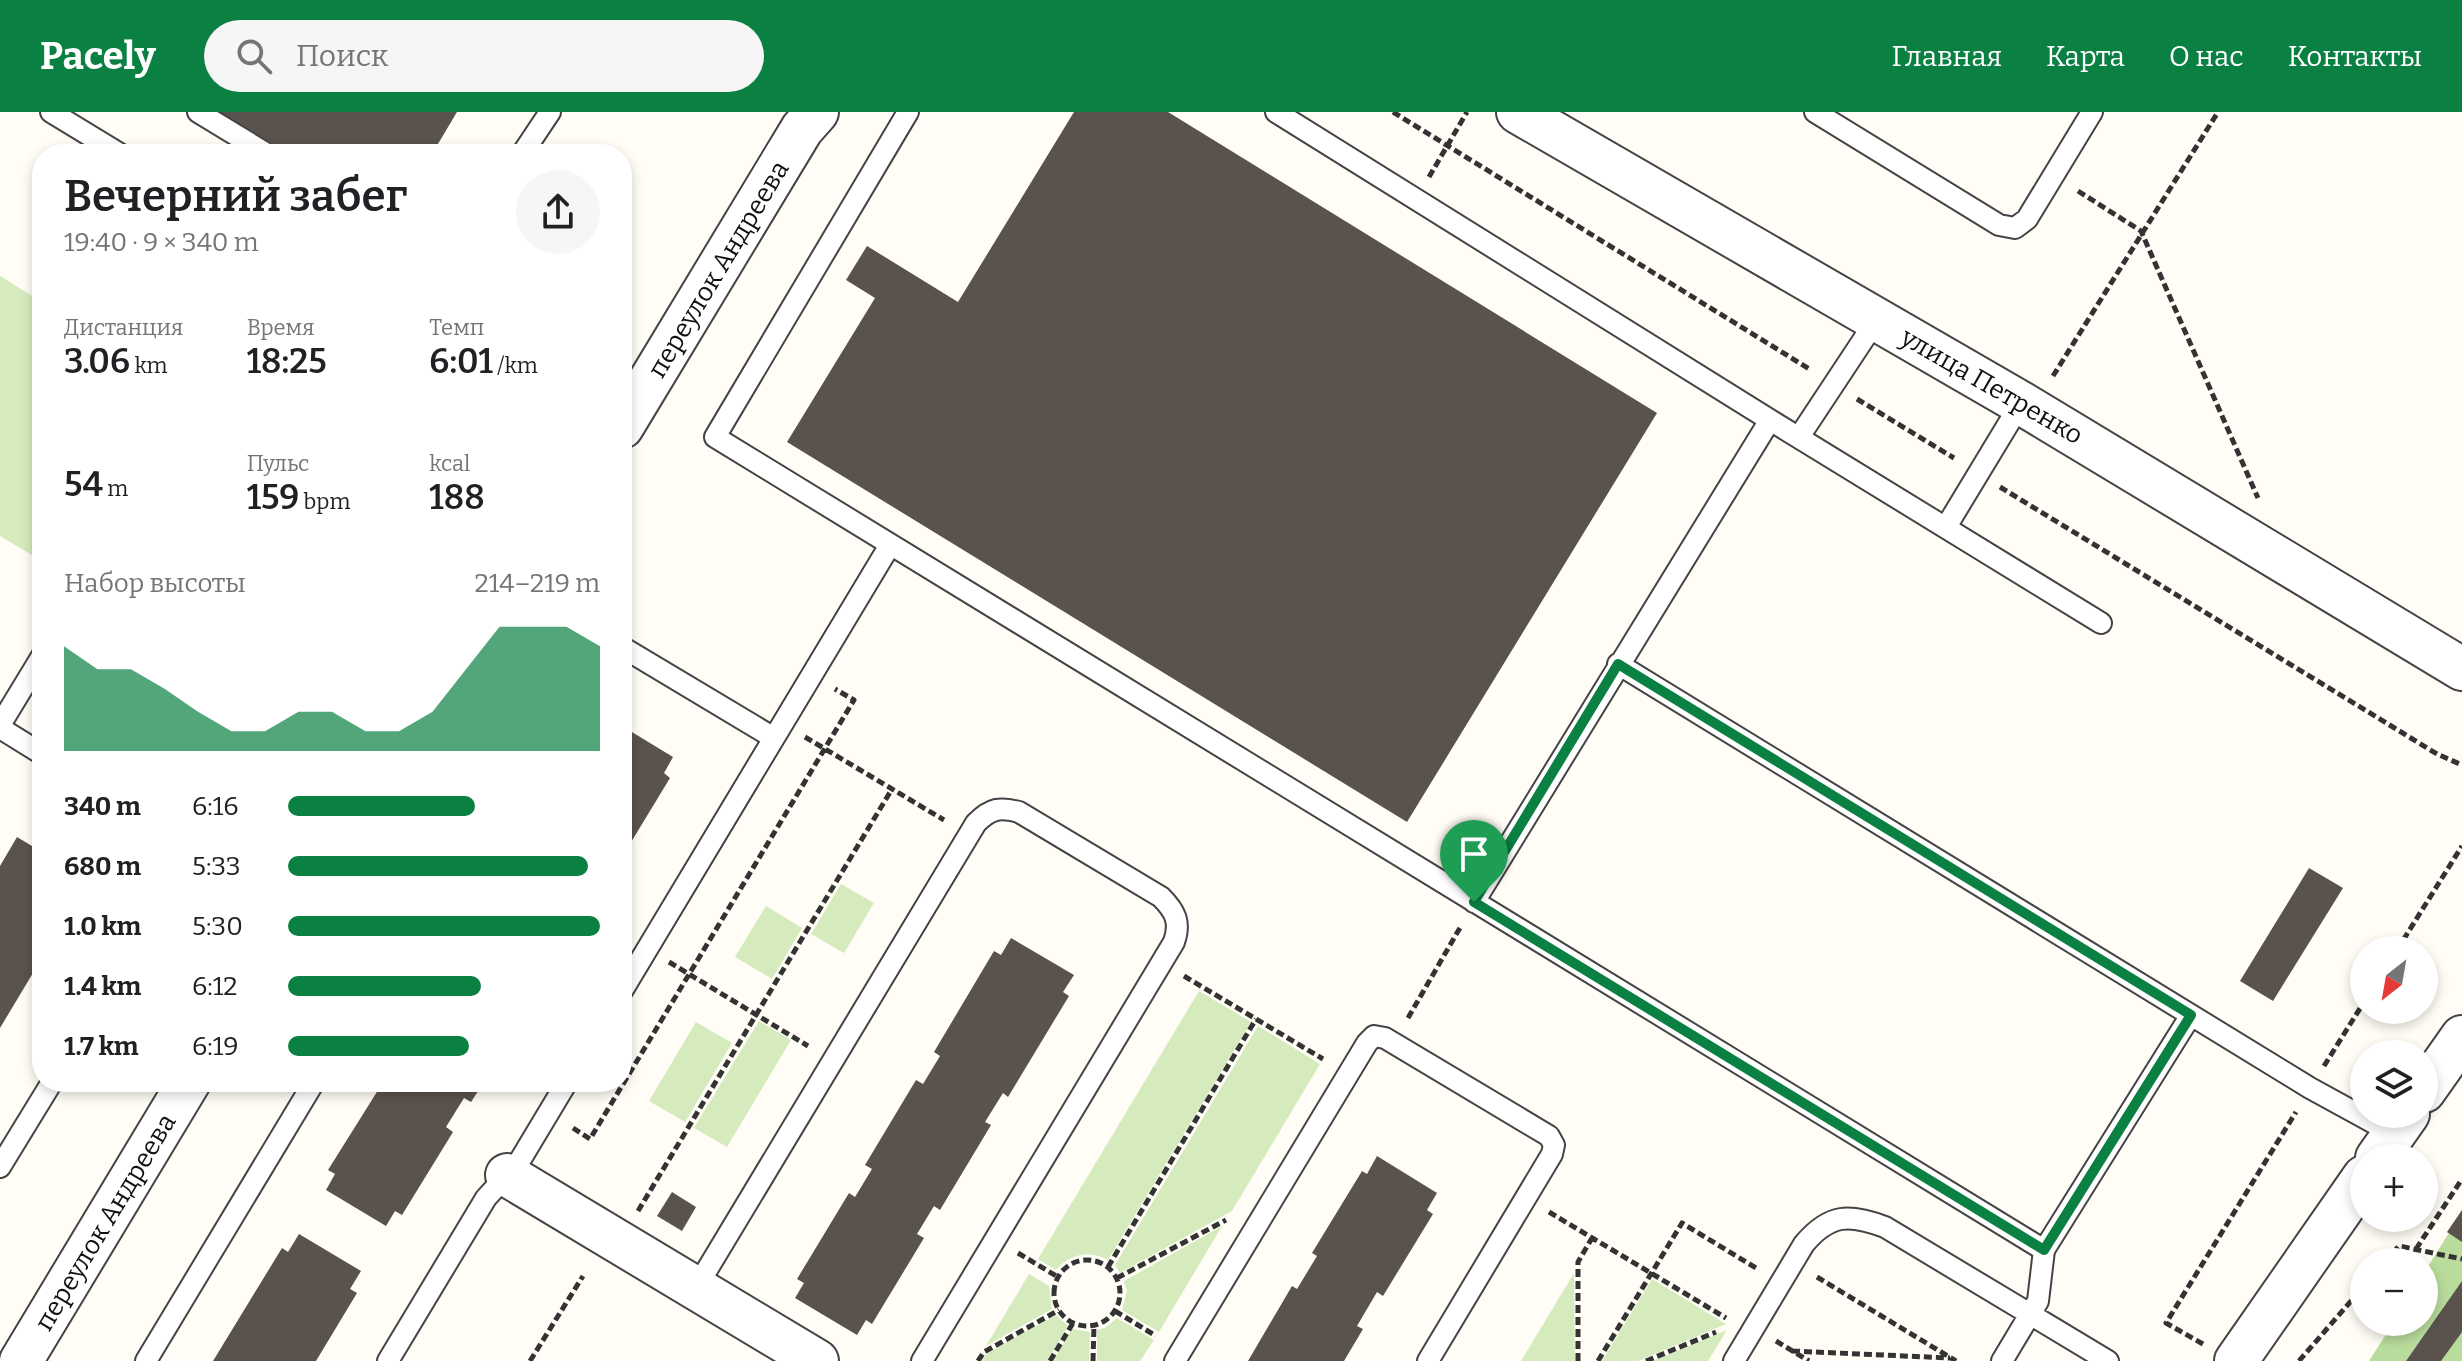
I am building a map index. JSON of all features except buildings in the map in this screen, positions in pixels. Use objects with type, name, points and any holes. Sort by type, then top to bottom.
[{"type":"street","name":"переулок Андреева","points":[[632,410],[802,129],[817,112]]},
{"type":"street","name":"улица Петренко","points":[[1518,112],[2027,406],[2462,669]]},
{"type":"street","points":[[2438,1071],[2462,1037]]},
{"type":"street","name":"переулок Андреева","points":[[21,1361],[183,1092]]},
{"type":"street","points":[[507,1175],[817,1361]]},
{"type":"street","points":[[2221,1353],[2350,1194]]},
{"type":"lane","points":[[51,112],[104,144]]},
{"type":"lane","points":[[198,112],[251,144]]},
{"type":"lane","points":[[529,144],[550,112]]},
{"type":"lane","points":[[908,112],[715,437],[2044,1250]]},
{"type":"lane","points":[[1276,112],[2101,623]]},
{"type":"lane","points":[[1815,112],[1999,225],[2015,228],[2027,219],[2092,112]]},
{"type":"lane","points":[[1799,437],[1877,319]]},
{"type":"lane","points":[[1946,527],[1978,473],[2027,406]]},
{"type":"lane","points":[[1474,902],[1770,420]]},
{"type":"lane","points":[[632,974],[890,545]]},
{"type":"lane","points":[[632,653],[774,738]]},
{"type":"lane","points":[[1618,664],[2310,1088],[2393,1135]]},
{"type":"lane","points":[[32,673],[0,727],[32,748]]},
{"type":"lane","points":[[696,1288],[969,835],[987,812],[1001,807],[1019,812],[1161,897],[1174,910],[1179,929],[922,1361]]},
{"type":"lane","points":[[2002,1361],[2038,1301],[2044,1250],[2191,1015]]},
{"type":"lane","points":[[1178,1356],[1374,1036],[1394,1044],[1549,1136],[1554,1145],[1552,1154],[1428,1361]]},
{"type":"lane","points":[[0,1167],[46,1092]]},
{"type":"lane","points":[[146,1361],[308,1092]]},
{"type":"lane","points":[[388,1361],[486,1198],[519,1162],[561,1092]]},
{"type":"lane","points":[[1734,1361],[1743,1328],[1781,1283],[1817,1228],[1840,1218],[1863,1219],[1885,1227],[2108,1361]]},
{"type":"path","points":[[1393,112],[2437,754],[2462,765]]},
{"type":"path","points":[[1416,200],[1467,112]]},
{"type":"path","points":[[2027,406],[2218,112]]},
{"type":"path","points":[[2053,175],[2141,231],[2261,505]]},
{"type":"path","points":[[632,1069],[854,700],[812,675]]},
{"type":"path","points":[[829,751],[969,835]]},
{"type":"path","points":[[619,1242],[892,789]]},
{"type":"path","points":[[2406,936],[2462,846]]},
{"type":"path","points":[[1394,1044],[1474,902]]},
{"type":"path","points":[[647,949],[833,1061]]},
{"type":"path","points":[[1181,974],[1348,1074]]},
{"type":"path","points":[[1108,1267],[1256,1019]]},
{"type":"path","points":[[2221,1353],[2166,1323],[2350,1024]]},
{"type":"path","points":[[548,1113],[590,1139],[618,1092]]},
{"type":"path","points":[[2417,1248],[2462,1179]]},
{"type":"path","points":[[1526,1198],[1743,1328]]},
{"type":"path","points":[[1117,1278],[1225,1219],[1251,1235]]},
{"type":"path","points":[[1598,1361],[1682,1223],[1781,1283]]},
{"type":"path","points":[[1578,1361],[1578,1262],[1592,1238]]},
{"type":"path","points":[[2438,1254],[2462,1259]]},
{"type":"path","points":[[1085,1260],[1098,1261],[1108,1267],[1117,1278],[1121,1291],[1115,1311],[1103,1323],[1073,1323],[1059,1310],[1054,1295],[1058,1277],[1072,1263],[1085,1260]]},
{"type":"path","points":[[1033,1262],[1058,1277]]},
{"type":"path","points":[[1793,1263],[1954,1359]]},
{"type":"path","points":[[530,1361],[583,1276]]},
{"type":"path","points":[[2299,1361],[2350,1302]]},
{"type":"path","points":[[978,1361],[984,1352],[1059,1310]]},
{"type":"path","points":[[1115,1311],[1178,1356]]},
{"type":"path","points":[[1050,1361],[1073,1323]]},
{"type":"path","points":[[1093,1361],[1094,1325]]},
{"type":"path","points":[[1646,1361],[1743,1328]]},
{"type":"path","points":[[1792,1351],[1954,1359]]},
{"type":"green space","points":[[0,276],[32,296],[32,555],[0,536]]},
{"type":"green space","points":[[841,884],[874,903],[844,953],[811,934]]},
{"type":"green space","points":[[766,906],[802,928],[772,979],[735,957]]},
{"type":"green space","points":[[1199,991],[1251,1022],[1108,1260],[1080,1255],[1067,1260],[1056,1270],[1038,1259]]},
{"type":"green space","points":[[759,1021],[791,1040],[727,1147],[694,1128]]},
{"type":"green space","points":[[696,1022],[732,1043],[685,1122],[649,1101]]},
{"type":"green space","points":[[1258,1026],[1320,1064],[1232,1211],[1120,1273],[1115,1265]]},
{"type":"green space","points":[[2462,1212],[2462,1361],[2369,1361],[2385,1336],[2438,1336],[2438,1251]]},
{"type":"green space","points":[[1222,1226],[1159,1332],[1122,1310],[1127,1291],[1124,1281]]},
{"type":"green space","points":[[1574,1273],[1575,1361],[1521,1361]]},
{"type":"green space","points":[[1029,1274],[1049,1286],[1052,1309],[986,1346]]},
{"type":"green space","points":[[1652,1279],[1726,1324],[1638,1361],[1602,1361]]},
{"type":"green space","points":[[1056,1315],[1068,1326],[1047,1361],[982,1361],[987,1353]]},
{"type":"green space","points":[[1117,1318],[1154,1340],[1140,1361],[1097,1361],[1097,1330],[1105,1328]]},
{"type":"green space","points":[[1072,1329],[1090,1332],[1089,1361],[1053,1361]]},
{"type":"green space","points":[[1727,1330],[1708,1361],[1653,1361]]},
{"type":"route","points":[[1618,664],[2191,1015],[2044,1250],[1474,902],[1618,664]]}]
